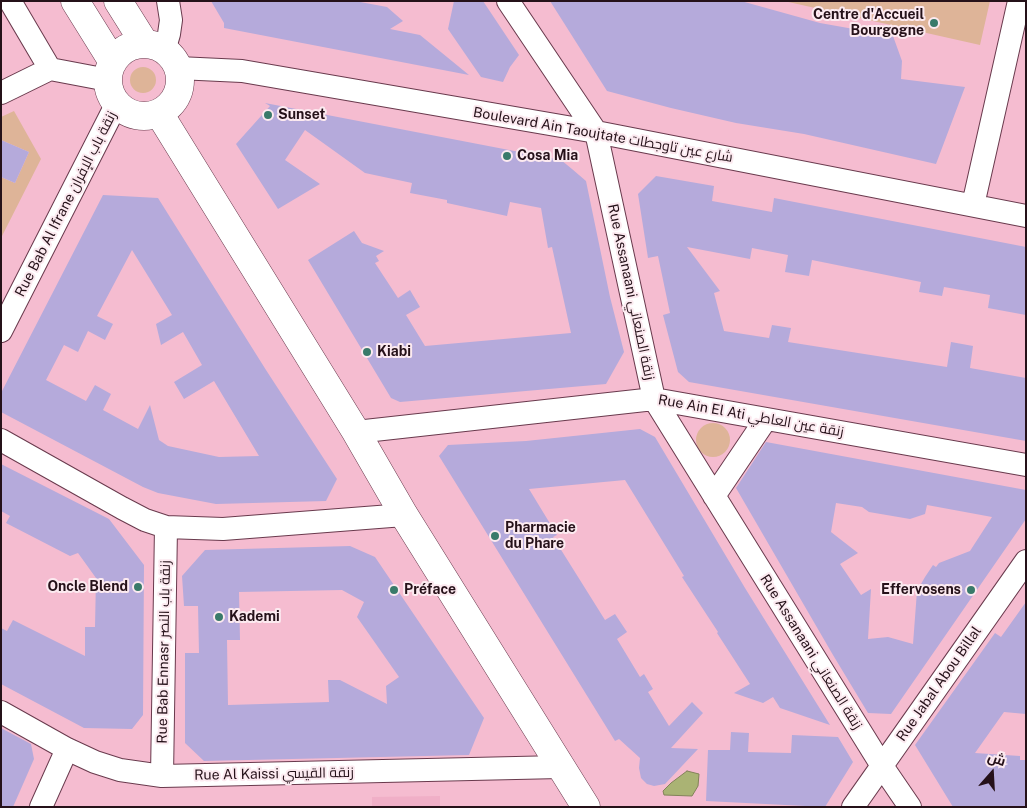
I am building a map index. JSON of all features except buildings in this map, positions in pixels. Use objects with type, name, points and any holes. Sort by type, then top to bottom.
[{"type":"main road","points":[[75,1],[123,110],[140,116],[159,113],[174,100],[180,79],[118,1]]},
{"type":"main road","points":[[112,82],[119,54],[126,49],[135,45],[162,54]]},
{"type":"main road","points":[[159,113],[356,432],[404,515],[586,807]]},
{"type":"street","points":[[10,1],[50,69]]},
{"type":"street","points":[[162,54],[169,34],[171,20],[168,1]]},
{"type":"street","points":[[508,1],[596,132]]},
{"type":"street","points":[[973,205],[1019,1]]},
{"type":"street","name":"Boulevard Ain Taoujtate شارع عين تاوجطات","points":[[162,54],[242,71],[596,132],[1026,216]]},
{"type":"street","points":[[1,93],[50,69],[112,82]]},
{"type":"street","name":"Rue Bab Al Ifrane زنقة باب الإفران","points":[[1,331],[112,82]]},
{"type":"street","name":"Rue Assanaani زنقة الصنعاني","points":[[596,132],[654,399],[882,766],[910,807]]},
{"type":"street","name":"Rue Ain El Ati زنقة عين العاطي","points":[[356,432],[654,399],[1026,465]]},
{"type":"street","points":[[714,496],[766,418]]},
{"type":"street","points":[[1,440],[122,508],[145,520],[166,527],[223,529],[404,515]]},
{"type":"street","name":"Rue Bab Ennasr زنقة باب النصر","points":[[162,776],[166,527]]},
{"type":"street","name":"Rue Jabal Abou Billal","points":[[853,807],[1026,561]]},
{"type":"street","name":"Rue Al Kaissi زنقة القيسي","points":[[1,712],[67,749],[95,762],[114,768],[162,776],[560,767]]},
{"type":"street","points":[[41,807],[67,749]]},
{"type":"shaded area","name":"Centre d'Accueil Bourgogne","points":[[784,1],[990,1],[980,45]]},
{"type":"shaded area","points":[[143,67],[152,71],[156,80],[152,89],[143,93],[134,89],[130,80],[134,71]]},
{"type":"shaded area","points":[[14,111],[41,159],[1,238],[1,177],[15,183],[29,152],[1,140],[1,117]]},
{"type":"shaded area","points":[[713,423],[725,428],[730,440],[725,452],[713,457],[701,452],[696,440],[701,428]]},
{"type":"shaded area","points":[[687,771],[699,774],[698,786],[692,796],[664,795],[663,791]]},
{"type":"shaded area","points":[[440,796],[440,807],[372,807],[372,797]]},
{"type":"place","name":"Centre d'Accueil Bourgogne","points":[[934,23]]},
{"type":"place","name":"Sunset","points":[[268,115]]},
{"type":"place","name":"Cosa Mia","points":[[507,156]]},
{"type":"place","name":"Kiabi","points":[[367,352]]},
{"type":"place","name":"Pharmacie du Phare","points":[[495,536]]},
{"type":"place","name":"Oncle Blend","points":[[138,587]]},
{"type":"place","name":"Préface","points":[[394,590]]},
{"type":"place","name":"Effervosens","points":[[971,590]]},
{"type":"place","name":"Kademi","points":[[219,617]]}]
